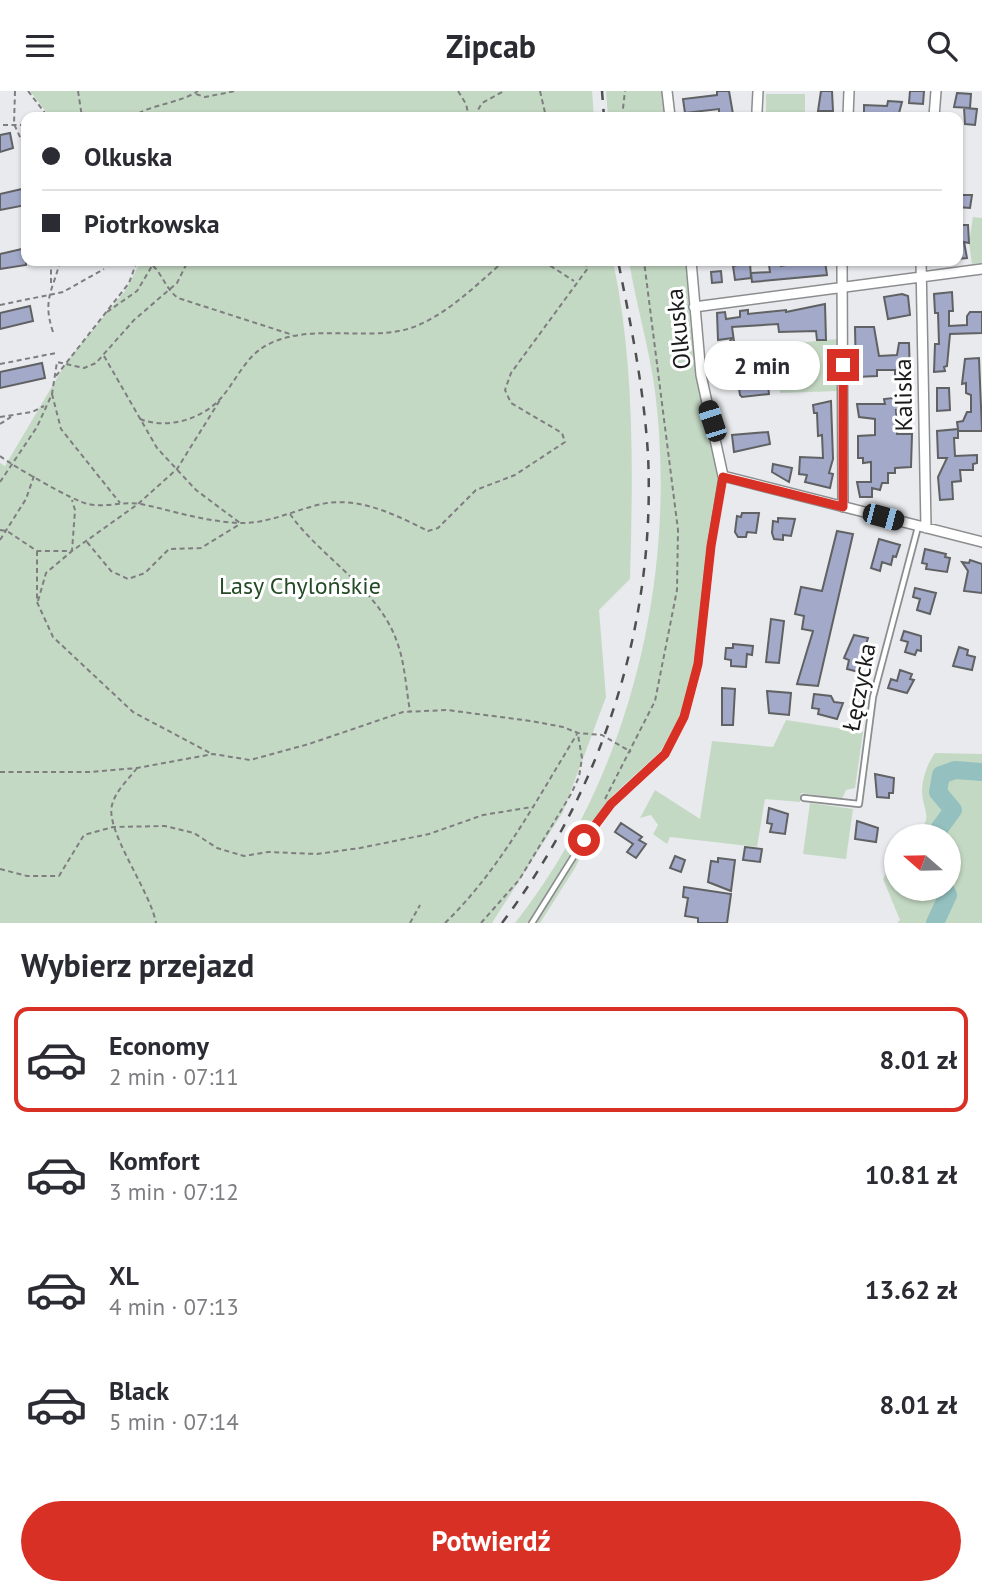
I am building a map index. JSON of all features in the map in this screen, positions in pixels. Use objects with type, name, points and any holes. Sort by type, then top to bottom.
[{"type":"street","points":[[667,91],[669,112]]},
{"type":"street","points":[[757,111],[758,91]]},
{"type":"street","points":[[848,112],[849,91]]},
{"type":"street","points":[[934,112],[936,91]]},
{"type":"street","name":"Olkuska","points":[[691,266],[707,406],[716,436],[723,477]]},
{"type":"street","points":[[842,266],[843,507]]},
{"type":"street","name":"Kaliska","points":[[921,266],[922,528]]},
{"type":"street","points":[[694,307],[982,269]]},
{"type":"street","points":[[723,477],[982,543]]},
{"type":"lane","name":"Olkuska","points":[[532,923],[584,840],[611,804],[665,754],[684,717],[698,664],[711,546],[723,477]]},
{"type":"lane","name":"Łęczycka","points":[[804,798],[859,804],[873,697],[922,528]]},
{"type":"path","points":[[15,91],[14,124],[21,139]]},
{"type":"path","points":[[78,91],[81,112]]},
{"type":"path","points":[[140,112],[196,92],[200,98],[236,91]]},
{"type":"path","points":[[458,91],[468,112]]},
{"type":"path","points":[[477,112],[482,103],[503,91]]},
{"type":"path","points":[[540,91],[545,112]]},
{"type":"path","points":[[623,112],[625,91]]},
{"type":"path","points":[[30,92],[44,112]]},
{"type":"path","points":[[3,125],[21,125]]},
{"type":"path","points":[[51,266],[51,284]]},
{"type":"path","points":[[53,332],[47,306],[48,294],[58,266]]},
{"type":"path","points":[[55,379],[65,362],[129,283],[135,266]]},
{"type":"path","points":[[103,315],[137,291],[152,266]]},
{"type":"path","points":[[155,266],[167,290],[178,298],[294,336]]},
{"type":"path","points":[[0,482],[15,464],[37,427],[44,405],[52,394],[57,362],[84,368],[96,363],[134,320],[177,283],[186,266]]},
{"type":"path","points":[[37,601],[46,573],[138,503],[177,469],[248,360],[267,345],[294,336],[363,335],[402,331],[456,301],[498,266]]},
{"type":"path","points":[[551,266],[575,281]]},
{"type":"path","points":[[86,541],[111,571],[128,579],[145,573],[169,549],[201,548],[241,524],[328,503],[354,503],[390,512],[429,531],[438,528],[476,490],[515,475],[565,442],[562,433],[511,403],[505,390],[511,373],[540,337],[586,266]]},
{"type":"path","points":[[604,800],[655,701],[677,590],[678,530],[645,266]]},
{"type":"path","points":[[0,305],[63,292],[104,269]]},
{"type":"path","points":[[0,364],[56,353]]},
{"type":"path","points":[[104,355],[157,448],[196,490],[241,524]]},
{"type":"path","points":[[52,394],[61,429],[121,504]]},
{"type":"path","points":[[141,419],[153,424],[170,425],[221,399]]},
{"type":"path","points":[[0,417],[32,412],[44,405]]},
{"type":"path","points":[[0,424],[11,416]]},
{"type":"path","points":[[0,456],[72,498],[99,505],[138,503],[185,516],[241,524]]},
{"type":"path","points":[[0,540],[26,499],[34,475]]},
{"type":"path","points":[[72,498],[75,510],[72,551]]},
{"type":"path","points":[[290,514],[306,536],[372,599],[391,630],[397,641],[410,712]]},
{"type":"path","points":[[0,530],[7,531],[37,551],[72,551]]},
{"type":"path","points":[[37,551],[37,601],[53,637],[133,712],[213,754],[250,760],[410,712],[447,710],[531,721],[563,727],[578,733],[601,735],[631,751]]},
{"type":"path","points":[[445,923],[469,899],[532,807],[578,733]]},
{"type":"path","points":[[481,923],[519,880],[570,795],[579,777],[582,758],[578,733]]},
{"type":"path","points":[[0,772],[54,773],[138,768],[213,754]]},
{"type":"path","points":[[138,768],[116,793],[111,807],[113,827],[152,905],[156,923]]},
{"type":"path","points":[[0,869],[27,876],[59,876],[84,835],[113,827],[165,826],[194,833],[217,848],[244,856],[268,852],[317,854],[429,834],[483,815],[532,807]]},
{"type":"path","points":[[410,923],[420,905]]},
{"type":"green space","points":[[30,91],[592,91],[594,112],[46,112]]},
{"type":"green space","points":[[606,91],[663,91],[665,112],[608,112]]},
{"type":"green space","points":[[766,94],[805,94],[805,112],[766,112]]},
{"type":"green space","points":[[973,217],[982,218],[982,263],[972,264],[969,243]]},
{"type":"green space","name":"Lasy Chylońskie","points":[[138,266],[614,266],[629,379],[632,459],[630,579],[599,610],[606,697],[563,812],[492,923],[0,923],[0,463],[5,466],[67,361],[125,291]]},
{"type":"green space","points":[[630,266],[687,266],[690,324],[718,482],[695,659],[686,704],[661,751],[613,795],[530,923],[515,923],[555,865],[589,804],[616,739],[637,671],[651,601],[659,531],[660,461],[652,375]]},
{"type":"green space","points":[[837,339],[838,391],[780,393],[776,345]]},
{"type":"green space","points":[[786,720],[863,732],[855,788],[846,790],[842,799],[801,793],[800,802],[765,799],[757,847],[670,837],[667,844],[653,834],[658,825],[651,815],[640,818],[655,790],[700,819],[712,741],[773,747]]},
{"type":"green space","points":[[935,753],[982,754],[982,923],[897,923],[900,920],[892,901],[961,901],[961,824],[924,824],[926,816],[922,786]]},
{"type":"green space","points":[[810,803],[853,809],[846,859],[803,854]]},
{"type":"green space","points":[[592,833],[575,868],[540,923],[535,923]]},
{"type":"building","points":[[717,91],[729,91],[733,112],[719,112],[719,109],[685,112],[683,99],[717,95]]},
{"type":"building","points":[[821,91],[832,91],[833,111],[818,111]]},
{"type":"building","points":[[910,91],[924,91],[923,104],[909,103]]},
{"type":"building","points":[[957,93],[971,94],[970,108],[954,107]]},
{"type":"building","points":[[888,101],[902,102],[899,112],[864,112],[864,105],[887,106]]},
{"type":"building","points":[[964,108],[977,109],[975,125],[965,124]]},
{"type":"building","points":[[10,133],[13,148],[0,152],[0,135]]},
{"type":"building","points":[[21,189],[21,206],[0,210],[0,194]]},
{"type":"building","points":[[963,195],[972,195],[970,208],[963,207]]},
{"type":"building","points":[[963,225],[968,225],[969,243],[964,242],[967,258],[963,258]]},
{"type":"building","points":[[21,249],[21,266],[0,269],[0,254]]},
{"type":"building","points":[[733,266],[750,266],[751,278],[735,280]]},
{"type":"building","points":[[769,266],[826,266],[827,275],[752,282],[751,273],[770,272]]},
{"type":"building","points":[[721,271],[722,282],[712,283],[711,272]]},
{"type":"building","points":[[952,292],[953,311],[949,311],[949,326],[967,325],[970,312],[982,312],[982,333],[950,334],[945,371],[934,372],[935,344],[939,344],[934,294]]},
{"type":"building","points":[[902,294],[908,296],[910,315],[888,319],[884,297]]},
{"type":"building","points":[[825,304],[826,340],[817,340],[816,331],[779,332],[778,324],[732,327],[735,349],[741,354],[738,360],[722,362],[721,355],[732,338],[718,340],[717,313],[725,312],[726,319],[740,317],[740,311],[748,310],[748,314],[786,312]]},
{"type":"building","points":[[30,306],[33,321],[0,329],[0,313]]},
{"type":"building","points":[[855,327],[874,327],[879,356],[897,355],[899,343],[909,343],[910,374],[895,377],[895,370],[877,370],[877,376],[856,377]]},
{"type":"building","points":[[979,358],[982,431],[958,431],[958,438],[954,438],[955,456],[977,455],[977,463],[973,464],[973,470],[960,470],[961,481],[952,482],[953,499],[940,500],[938,477],[947,458],[938,458],[937,431],[958,429],[957,422],[963,421],[967,412],[971,412],[971,395],[966,393],[966,383],[962,384],[965,359]]},
{"type":"building","points":[[42,363],[45,378],[0,388],[0,372]]},
{"type":"building","points":[[767,378],[769,394],[740,395],[738,382]]},
{"type":"building","points":[[937,388],[949,388],[950,410],[937,411]]},
{"type":"building","points":[[910,396],[911,410],[896,410],[897,434],[912,434],[911,467],[895,468],[895,473],[888,473],[888,483],[882,483],[880,490],[872,488],[872,497],[860,497],[857,482],[871,482],[871,462],[863,463],[863,458],[858,458],[858,436],[875,435],[875,419],[859,417],[857,404],[885,404],[884,399]]},
{"type":"building","points":[[831,401],[833,459],[829,473],[833,474],[830,488],[805,482],[807,475],[799,474],[800,457],[823,458],[822,435],[818,436],[817,413],[814,413],[813,405]]},
{"type":"building","points":[[768,432],[770,444],[734,452],[732,435]]},
{"type":"building","points":[[773,464],[792,468],[789,482],[772,472]]},
{"type":"building","points":[[742,513],[759,513],[756,533],[747,532],[746,537],[738,537],[735,532],[737,516],[741,517]]},
{"type":"building","points":[[778,518],[795,519],[791,536],[783,535],[783,540],[774,539],[772,533],[773,521],[778,522]]},
{"type":"building","points":[[837,531],[853,534],[818,686],[797,684],[813,631],[802,629],[804,616],[795,614],[801,587],[822,591]]},
{"type":"building","points":[[879,539],[900,545],[891,565],[882,562],[880,571],[871,568]]},
{"type":"building","points":[[925,549],[946,554],[945,557],[950,558],[947,572],[926,569],[927,564],[922,563]]},
{"type":"building","points":[[970,560],[982,564],[982,593],[964,591],[968,571],[962,562],[969,563]]},
{"type":"building","points":[[915,588],[936,593],[930,614],[917,610],[920,599],[913,597]]},
{"type":"building","points":[[771,619],[784,621],[779,663],[766,662]]},
{"type":"building","points":[[904,631],[921,636],[921,651],[917,650],[915,655],[905,652],[908,642],[901,640]]},
{"type":"building","points":[[854,635],[868,638],[864,651],[868,653],[859,672],[847,669],[849,660],[844,658]]},
{"type":"building","points":[[733,644],[753,646],[752,655],[747,654],[746,667],[731,666],[731,660],[725,659],[726,648],[733,648]]},
{"type":"building","points":[[959,647],[968,650],[967,655],[975,657],[972,670],[953,666]]},
{"type":"building","points":[[900,670],[912,674],[910,679],[914,680],[907,693],[888,688],[891,679],[897,681]]},
{"type":"building","points":[[722,688],[735,689],[733,725],[722,725]]},
{"type":"building","points":[[767,691],[791,693],[789,715],[769,713]]},
{"type":"building","points":[[814,694],[831,696],[834,702],[843,703],[837,719],[818,714],[819,709],[812,708]]},
{"type":"building","points":[[875,774],[894,778],[893,793],[889,793],[889,798],[877,797]]},
{"type":"building","points":[[769,808],[788,814],[785,834],[770,832],[772,824],[767,823]]},
{"type":"building","points":[[857,821],[878,828],[876,842],[855,839]]},
{"type":"building","points":[[621,823],[642,837],[639,840],[646,844],[636,858],[627,852],[633,844],[615,832]]},
{"type":"building","points":[[745,847],[762,849],[760,862],[743,860]]},
{"type":"building","points":[[675,856],[685,860],[681,872],[670,868]]},
{"type":"building","points":[[718,858],[735,860],[731,891],[708,882],[711,861],[718,862]]},
{"type":"building","points":[[684,887],[731,894],[727,923],[698,923],[698,918],[685,916],[688,898],[683,897]]},
{"type":"waterway","points":[[943,824],[953,810],[938,792],[941,775],[955,770],[982,772]]},
{"type":"waterway","points":[[935,923],[945,901]]},
{"type":"railway","points":[[602,91],[604,112]]},
{"type":"railway","points":[[502,923],[538,871],[569,817],[595,760],[616,702],[632,642],[643,580],[648,518],[648,455],[636,357],[619,266]]},
{"type":"route","points":[[584,840],[611,804],[665,754],[684,717],[698,664],[711,546],[723,477],[843,507],[843,365]]}]
